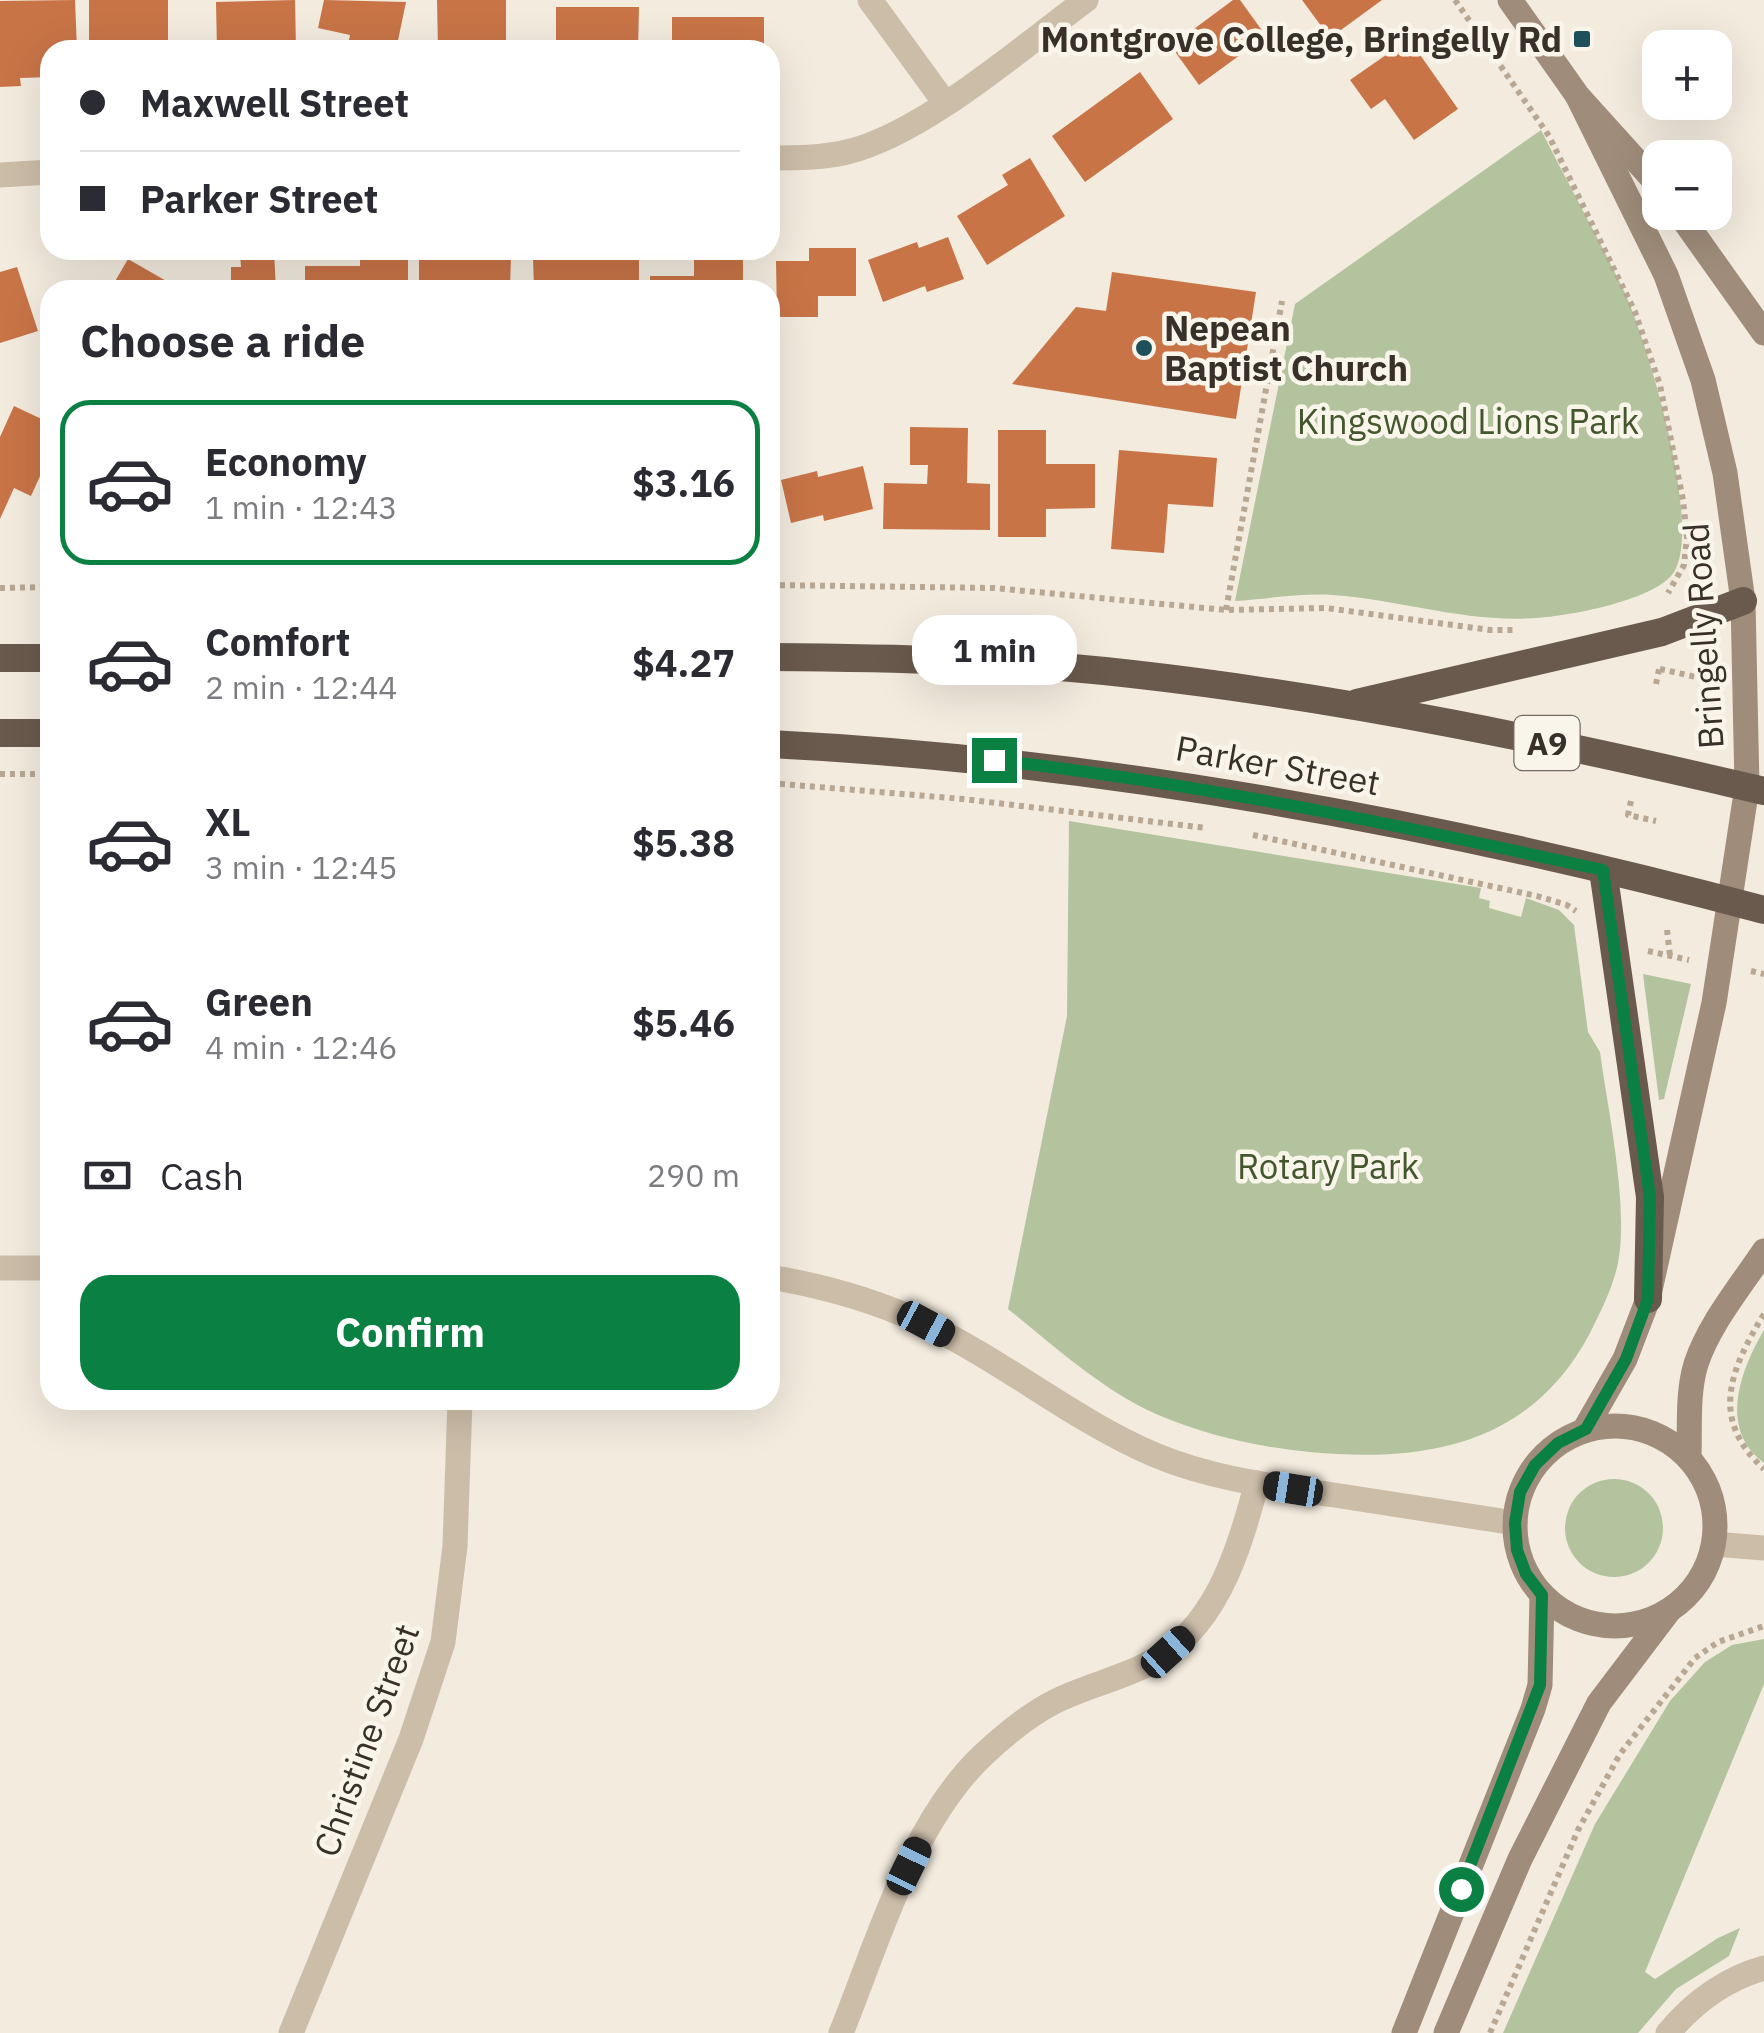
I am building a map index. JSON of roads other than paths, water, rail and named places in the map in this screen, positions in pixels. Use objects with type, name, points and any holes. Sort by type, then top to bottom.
[{"type":"highway","points":[[1346,705],[1662,632],[1743,600]]},
{"type":"highway","name":"Parker Street","points":[[780,657],[993,662],[1346,705],[1624,758],[1756,788]]},
{"type":"highway","points":[[0,658],[40,658]]},
{"type":"highway","points":[[0,733],[40,732]]},
{"type":"highway","name":"Parker Street","points":[[780,745],[964,757],[1103,773],[1378,820],[1764,910]]},
{"type":"highway","points":[[1603,870],[1650,1197],[1648,1299]]},
{"type":"main road","name":"Bringelly Road","points":[[1510,0],[1576,94],[1642,167]]},
{"type":"main road","name":"Bringelly Road","points":[[1576,94],[1666,276],[1703,380],[1725,472],[1743,600],[1756,788],[1730,901],[1714,1003],[1648,1299],[1626,1359],[1586,1429]]},
{"type":"main road","points":[[1691,230],[1764,333]]},
{"type":"main road","points":[[1689,1458],[1697,1362],[1711,1333],[1764,1251]]},
{"type":"main road","points":[[1446,2033],[1520,1859],[1599,1703],[1668,1612],[1690,1594],[1705,1570],[1714,1544],[1715,1513],[1706,1483],[1689,1458],[1652,1432],[1608,1425],[1586,1429],[1558,1443],[1535,1465],[1520,1492],[1515,1523],[1517,1550],[1526,1574],[1542,1595],[1574,1618],[1592,1624],[1632,1626],[1668,1612]]},
{"type":"main road","points":[[1404,2033],[1540,1685],[1542,1595]]},
{"type":"street","points":[[870,0],[945,103]]},
{"type":"street","points":[[780,157],[848,152],[900,131],[945,103],[1086,0]]},
{"type":"street","points":[[0,175],[40,173]]},
{"type":"street","points":[[0,1268],[40,1268]]},
{"type":"street","points":[[780,1279],[888,1307],[988,1359],[1107,1433],[1193,1468],[1256,1483],[1515,1523]]},
{"type":"street","name":"Christine Street","points":[[291,2033],[410,1739],[443,1642],[455,1546],[460,1410]]},
{"type":"street","points":[[841,2033],[909,1866],[927,1829],[958,1783],[979,1759],[1032,1715],[1056,1701],[1147,1665],[1183,1638],[1205,1614],[1232,1566],[1256,1483]]},
{"type":"street","points":[[1714,1544],[1764,1548]]},
{"type":"street","points":[[1668,2033],[1727,1982],[1764,1968]]},
{"type":"place","name":"Montgrove College, Bringelly Rd","points":[[1582,39]]},
{"type":"place","name":"Nepean Baptist Church","points":[[1144,348]]},
{"type":"park label","name":"Kingswood Lions Park","points":[[1468,421]]},
{"type":"park label","name":"Rotary Park","points":[[1328,1166]]}]
